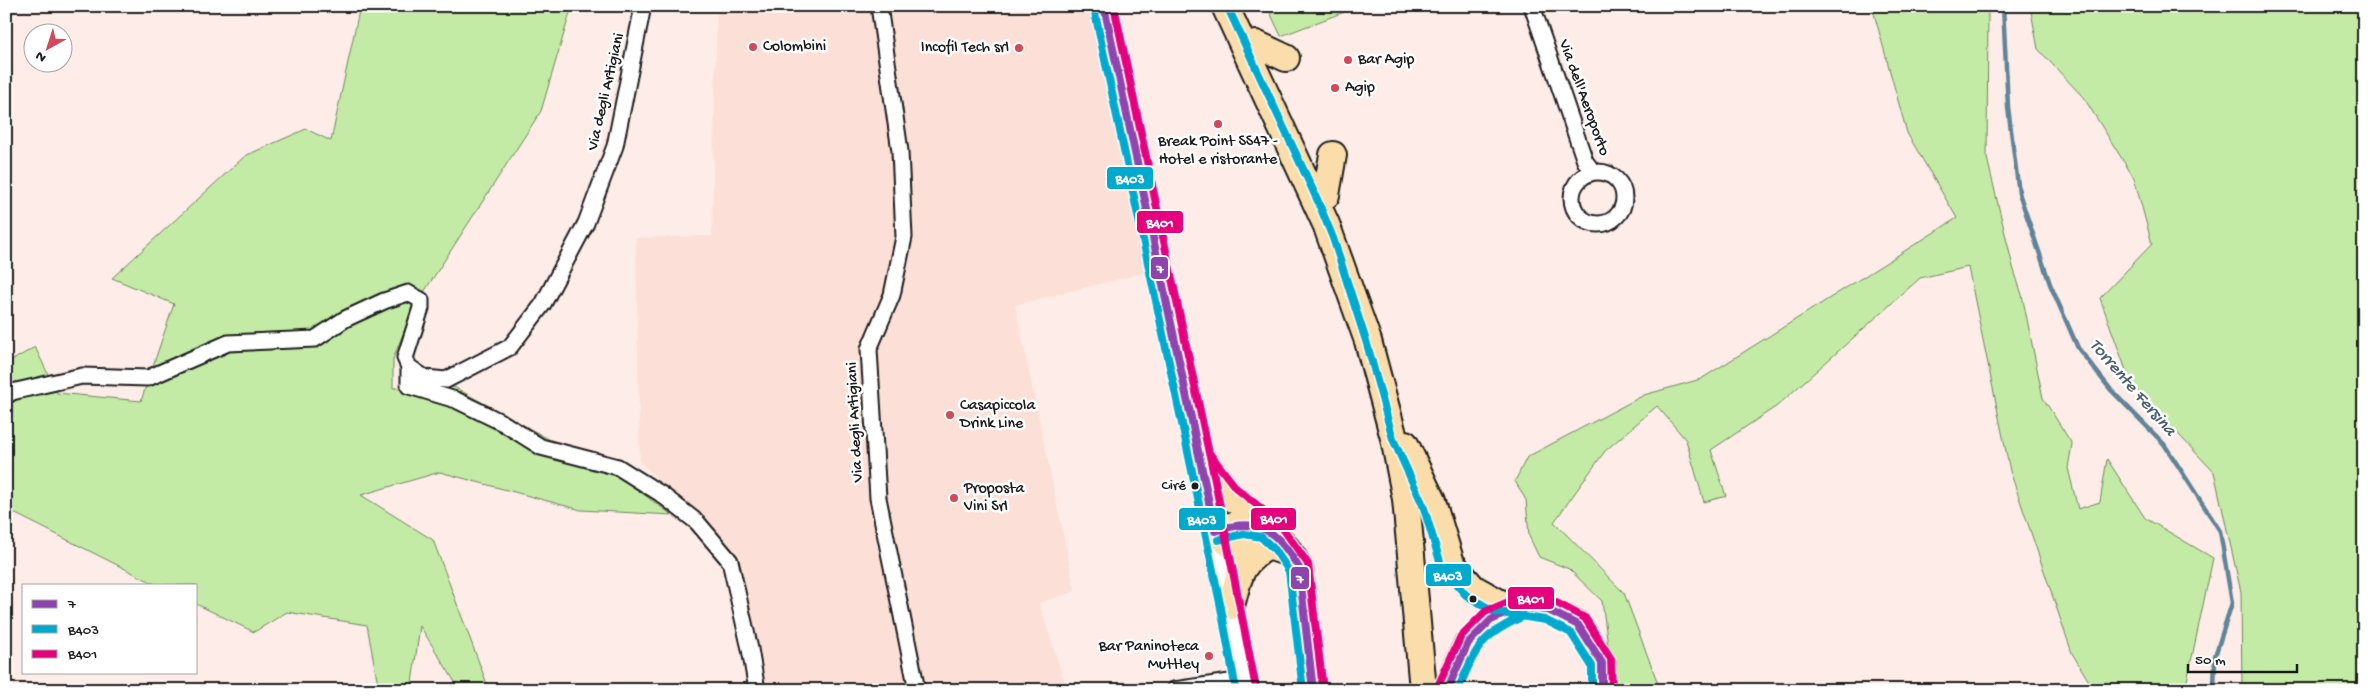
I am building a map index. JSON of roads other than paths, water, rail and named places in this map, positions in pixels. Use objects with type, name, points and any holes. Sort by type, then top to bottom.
[{"type":"highway","points":[[1225,6],[1326,224],[1368,342],[1394,438],[1406,500],[1423,690]]},
{"type":"highway","points":[[1238,6],[1326,195],[1342,235],[1377,342],[1402,436],[1411,490],[1433,690]]},
{"type":"highway","points":[[1256,44],[1286,58]]},
{"type":"highway","points":[[1326,195],[1333,155]]},
{"type":"highway","points":[[1402,436],[1432,501],[1451,563],[1474,588],[1500,603],[1520,608],[1548,610],[1578,625],[1602,663],[1602,690]]},
{"type":"highway","points":[[1200,457],[1230,495],[1299,568],[1313,690]]},
{"type":"highway","points":[[1215,531],[1230,544],[1248,549],[1277,543]]},
{"type":"highway","points":[[1231,606],[1239,574],[1251,556],[1277,543]]},
{"type":"highway","points":[[1447,690],[1468,643],[1491,620],[1520,608]]},
{"type":"main road","points":[[1104,6],[1231,606],[1245,685]]},
{"type":"street","name":"Via degli Artigiani","points":[[409,367],[425,378],[446,380],[510,346],[542,304],[586,224],[615,146],[644,6]]},
{"type":"street","name":"Via degli Artigiani","points":[[879,6],[900,150],[904,237],[892,295],[869,349],[878,498],[916,690]]},
{"type":"street","name":"Via dell'Aeroporto","points":[[1532,6],[1586,161],[1592,172]]},
{"type":"street","points":[[6,396],[12,392],[82,376],[148,378],[228,343],[315,339],[345,319],[384,301],[408,293],[421,300],[421,308],[405,358],[409,367],[409,386],[456,400],[503,423],[542,447],[618,467],[661,494],[696,522],[730,561],[750,648],[756,690]]},
{"type":"street","points":[[1174,690],[1245,685]]},
{"type":"waterway","name":"Torrente Fersina","points":[[2003,6],[2008,107],[2019,193],[2050,284],[2078,348],[2111,390],[2164,444],[2220,531],[2232,603],[2215,656],[2214,690]]},
{"type":"place","name":"Colombini","points":[[753,47]]},
{"type":"place","name":"Incofil Tech srl","points":[[1019,48]]},
{"type":"place","name":"Bar Agip","points":[[1348,60]]},
{"type":"place","name":"Agip","points":[[1335,88]]},
{"type":"place","name":"Break Point SS47 - Hotel e ristorante","points":[[1218,124]]},
{"type":"place","name":"Casapiccola Drink Line","points":[[950,415]]},
{"type":"place","name":"Ciré","points":[[1195,486]]},
{"type":"place","name":"Proposta Vini Srl","points":[[954,498]]},
{"type":"place","name":"Bar Paninoteca Muttley","points":[[1209,656]]}]
